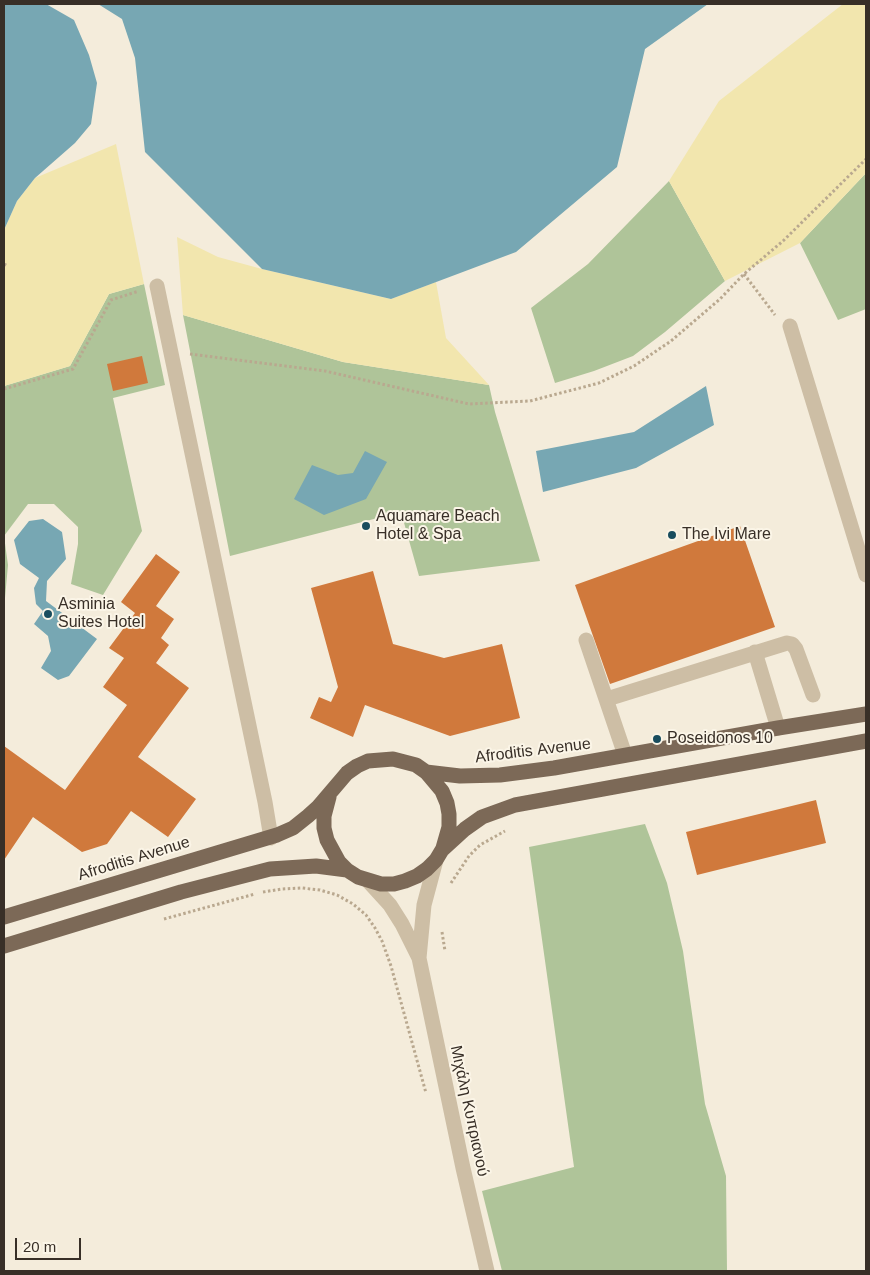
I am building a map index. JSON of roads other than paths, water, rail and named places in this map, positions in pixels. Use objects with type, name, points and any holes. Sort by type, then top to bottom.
[{"type":"main road","name":"Afroditis Avenue","points":[[4,917],[164,868],[271,838],[293,828],[308,816],[347,773],[357,766],[374,760],[393,758],[405,761],[426,772],[460,776],[500,775],[866,714]]},
{"type":"main road","points":[[331,792],[326,804],[324,828],[338,862],[358,877],[369,882],[394,884],[417,876],[465,829],[482,818],[515,805],[866,741]]},
{"type":"main road","points":[[426,772],[442,791],[449,814],[449,827],[439,855]]},
{"type":"main road","points":[[4,946],[180,892],[270,869],[316,866],[348,870]]},
{"type":"street","points":[[156,286],[271,838]]},
{"type":"street","points":[[790,326],[866,575]]},
{"type":"street","points":[[586,640],[625,755]]},
{"type":"street","points":[[607,699],[787,643],[792,644],[796,649],[813,695]]},
{"type":"street","points":[[755,652],[778,728]]},
{"type":"street","name":"Μιχάλη Κυπριανού","points":[[439,855],[424,904],[420,958],[463,1168],[487,1271]]},
{"type":"street","name":"Μιχάλη Κυπριανού","points":[[369,882],[390,905],[420,958]]},
{"type":"water","points":[[4,4],[46,4],[74,20],[89,55],[97,83],[91,124],[75,143],[35,178],[17,201],[4,230]]},
{"type":"water","points":[[98,4],[708,4],[645,49],[617,167],[516,252],[391,299],[262,269],[145,152],[135,58],[122,19]]},
{"type":"water","points":[[706,386],[714,425],[636,468],[543,492],[536,451],[634,432]]},
{"type":"water","points":[[365,451],[387,462],[366,499],[324,515],[294,499],[312,465],[338,475],[353,473]]},
{"type":"water","points":[[43,519],[62,532],[66,559],[47,581],[46,601],[97,639],[69,676],[58,680],[41,668],[51,651],[48,636],[34,624],[43,611],[36,604],[34,588],[39,578],[20,564],[14,540],[29,521]]},
{"type":"place","name":"Aquamare Beach Hotel & Spa","points":[[366,526]]},
{"type":"place","name":"The Ivi Mare","points":[[672,535]]},
{"type":"place","name":"Asminia Suites Hotel","points":[[48,614]]},
{"type":"place","name":"Poseidonos 10","points":[[657,739]]}]
